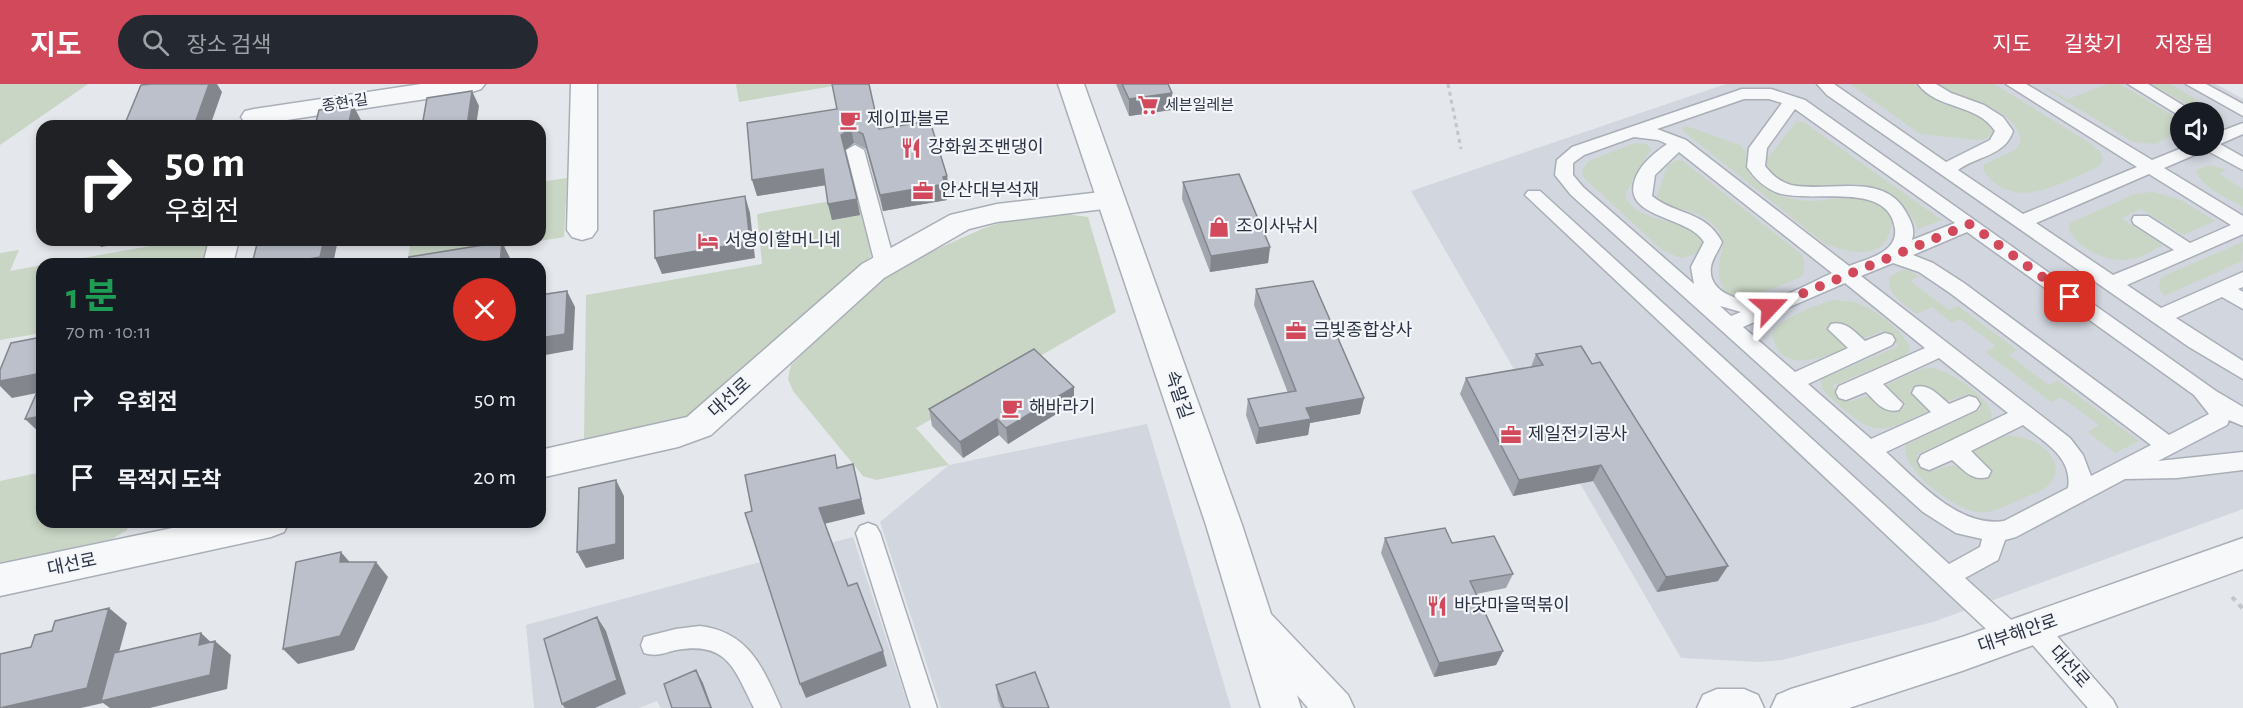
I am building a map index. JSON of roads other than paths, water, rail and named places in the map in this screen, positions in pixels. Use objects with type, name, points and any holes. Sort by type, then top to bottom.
[{"type":"street","name":"종현1길","points":[[254,117],[472,84]]},
{"type":"street","points":[[582,230],[584,84]]},
{"type":"street","name":"속말길","points":[[1071,84],[1255,620],[1281,708]]},
{"type":"street","name":"대선로","points":[[546,463],[678,434],[699,426],[865,277],[960,222],[997,213],[1110,200]]},
{"type":"street","name":"대선로","points":[[0,580],[148,536],[218,528]]},
{"type":"street","name":"대부해안로","points":[[1791,708],[1851,698],[2022,631],[2243,553]]},
{"type":"street","points":[[1255,620],[1334,708]]},
{"type":"street","points":[[1718,708],[1744,708]]},
{"type":"lane","points":[[1825,84],[1833,92],[2220,359],[2243,371]]},
{"type":"lane","points":[[1926,84],[1935,92],[1991,115],[2004,131],[1998,146],[1960,158],[1947,171]]},
{"type":"lane","points":[[2014,84],[2243,226]]},
{"type":"lane","points":[[2136,84],[2170,103]]},
{"type":"lane","points":[[2194,84],[2243,111]]},
{"type":"lane","points":[[2201,389],[2221,410],[2220,419],[2008,530],[1995,532],[1964,526],[1948,518],[1869,450],[1568,182],[1562,166],[1566,158],[1742,94],[1771,94],[1792,101],[2243,418]]},
{"type":"lane","points":[[1792,101],[1758,148],[1756,167],[1767,181],[1790,191],[1809,193],[1853,190],[1879,197],[1898,213],[1905,229],[1904,241],[1891,256]]},
{"type":"lane","points":[[2224,134],[2243,128]]},
{"type":"lane","points":[[1628,134],[1661,135],[1680,144],[2024,415],[2072,455],[2080,474],[2081,484],[2078,494]]},
{"type":"lane","points":[[1680,144],[1656,161],[1642,184],[1643,198],[1656,208],[1693,223],[1711,235],[1713,242],[1701,267],[1704,285],[1711,293],[1728,303],[1770,307]]},
{"type":"lane","points":[[2224,145],[2243,164]]},
{"type":"lane","points":[[855,150],[885,264]]},
{"type":"lane","points":[[2021,222],[2177,156]]},
{"type":"lane","name":"대선로","points":[[1534,195],[1947,576],[2022,631],[2104,708]]},
{"type":"lane","points":[[2141,220],[2188,250]]},
{"type":"lane","points":[[1729,325],[1970,224]]},
{"type":"lane","points":[[2111,284],[2243,226]]},
{"type":"lane","points":[[1891,256],[1907,258],[1927,267],[2168,446]]},
{"type":"lane","points":[[2160,317],[2243,279]]},
{"type":"lane","points":[[2223,288],[2243,302]]},
{"type":"lane","points":[[1838,329],[1863,350]]},
{"type":"lane","points":[[1792,382],[1885,340]]},
{"type":"lane","points":[[1846,392],[1941,350]]},
{"type":"lane","points":[[1868,382],[1892,404]]},
{"type":"lane","points":[[1922,393],[1947,414]]},
{"type":"lane","points":[[1869,450],[1969,404]]},
{"type":"lane","points":[[1929,461],[2024,415]]},
{"type":"lane","points":[[1954,449],[1980,471]]},
{"type":"lane","points":[[2121,471],[2178,469],[2243,461]]},
{"type":"lane","points":[[1947,576],[1990,553],[1995,532]]},
{"type":"lane","points":[[868,533],[924,708]]},
{"type":"lane","points":[[653,645],[681,637],[704,636],[723,642],[740,657],[768,708]]},
{"type":"place","name":"세븐일레븐","points":[[1148,105]]},
{"type":"place","name":"제이파블로","points":[[850,120]]},
{"type":"place","name":"강화원조밴댕이","points":[[911,148]]},
{"type":"place","name":"안산대부석재","points":[[923,191]]},
{"type":"place","name":"조이사낚시","points":[[1219,227]]},
{"type":"place","name":"서영이할머니네","points":[[708,241]]},
{"type":"place","name":"금빛종합상사","points":[[1296,331]]},
{"type":"place","name":"해바라기","points":[[1012,408]]},
{"type":"place","name":"제일전기공사","points":[[1511,435]]},
{"type":"place","name":"바닷마을떡볶이","points":[[1437,606]]}]
